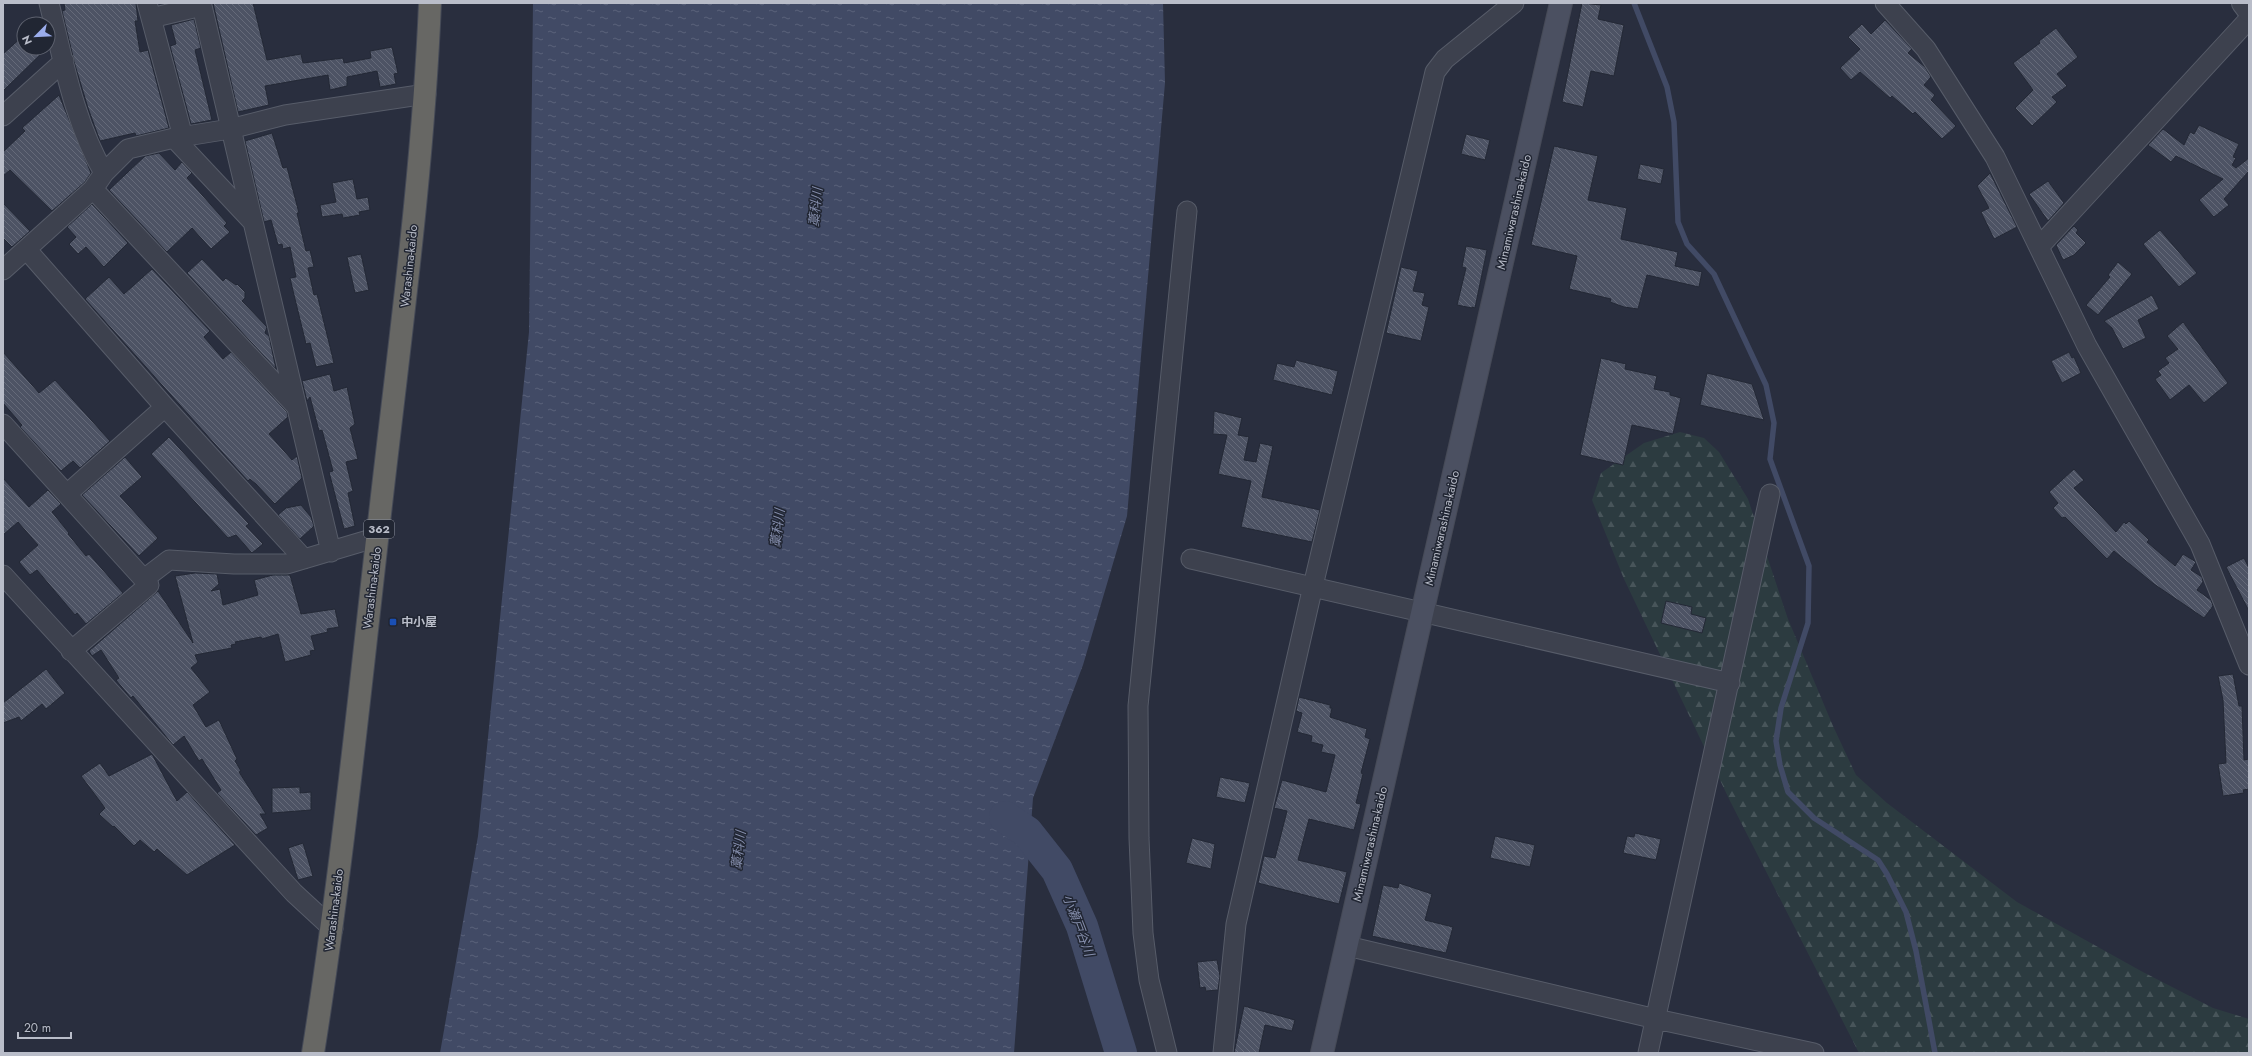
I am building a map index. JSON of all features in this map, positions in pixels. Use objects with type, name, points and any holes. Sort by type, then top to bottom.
[{"type":"highway","name":"Warashina-kaido","points":[[314,1053],[333,929],[378,537],[426,94],[430,3]]},
{"type":"main road","name":"Minamiwarashina-kaido","points":[[1322,1053],[1560,3]]},
{"type":"street","points":[[49,3],[64,60],[93,155],[104,173]]},
{"type":"street","points":[[1223,1053],[1236,924],[1313,586],[1435,72],[1445,59],[1514,3]]},
{"type":"street","points":[[1885,3],[1926,49],[1995,157],[2087,346],[2200,544],[2249,665]]},
{"type":"street","points":[[2243,3],[2249,11]]},
{"type":"street","points":[[252,220],[178,138],[149,11],[202,6],[331,552]]},
{"type":"street","points":[[2039,247],[2249,19]]},
{"type":"street","points":[[3,116],[64,60]]},
{"type":"street","points":[[3,270],[93,189],[104,173],[128,149],[230,129],[285,114],[426,94]]},
{"type":"street","points":[[93,189],[296,406]]},
{"type":"street","points":[[1167,1053],[1149,980],[1143,933],[1139,838],[1138,706],[1187,211]]},
{"type":"street","points":[[27,250],[165,407],[304,559]]},
{"type":"street","points":[[67,494],[165,407]]},
{"type":"street","points":[[3,424],[149,585],[71,651]]},
{"type":"street","points":[[1648,1053],[1730,683],[1770,494]]},
{"type":"street","points":[[144,579],[169,560],[234,564],[287,564],[378,537]]},
{"type":"street","points":[[1191,559],[1730,683]]},
{"type":"street","points":[[5,581],[128,710],[294,893],[333,929]]},
{"type":"street","points":[[1347,946],[1656,1019],[1814,1053]]},
{"type":"green space","points":[[1680,432],[1704,438],[1719,452],[1748,499],[1788,619],[1833,726],[1856,775],[1887,803],[2017,902],[2141,971],[2213,1008],[2249,1019],[2249,1053],[1859,1053],[1730,801],[1624,579],[1592,500],[1601,473],[1644,443]]},
{"type":"water","name":"藁科川","points":[[533,3],[1163,3],[1165,83],[1127,516],[1083,665],[1033,798],[1014,1053],[440,1053],[478,836],[529,332]]},
{"type":"building","points":[[64,3],[136,3],[138,21],[135,21],[140,52],[148,50],[169,128],[136,136],[135,133],[100,141],[75,65],[62,11],[65,10]]},
{"type":"building","points":[[213,3],[253,3],[267,60],[301,54],[303,63],[343,58],[344,63],[371,58],[370,51],[392,47],[398,73],[394,74],[396,84],[380,87],[377,71],[347,77],[347,86],[330,90],[328,75],[265,86],[269,105],[238,112]]},
{"type":"building","points":[[1582,3],[1601,5],[1598,19],[1624,25],[1614,76],[1591,71],[1583,107],[1562,102]]},
{"type":"building","points":[[194,19],[201,48],[195,50],[212,120],[191,124],[170,46],[176,44],[171,25]]},
{"type":"building","points":[[1885,20],[1912,49],[1908,53],[1925,67],[1931,77],[1924,85],[1935,95],[1931,100],[1956,126],[1942,139],[1915,112],[1913,114],[1892,96],[1890,98],[1860,72],[1851,80],[1840,68],[1860,49],[1848,37],[1862,24],[1871,34]]},
{"type":"building","points":[[2056,28],[2078,57],[2057,74],[2067,86],[2052,97],[2057,102],[2032,126],[2015,108],[2033,90],[2013,63],[2040,43],[2039,41]]},
{"type":"building","points":[[16,42],[16,56],[39,56],[3,91],[3,54]]},
{"type":"building","points":[[59,95],[91,173],[85,182],[52,211],[10,170],[3,176],[3,152],[25,131],[22,128]]},
{"type":"building","points":[[2199,125],[2239,144],[2233,157],[2236,158],[2232,165],[2236,168],[2249,158],[2249,171],[2224,199],[2229,205],[2214,217],[2199,200],[2223,179],[2176,156],[2171,162],[2148,145],[2163,129],[2184,145],[2190,132],[2194,134]]},
{"type":"building","points":[[272,133],[283,168],[287,167],[299,213],[297,213],[306,251],[310,250],[314,267],[308,268],[314,295],[317,294],[334,363],[316,367],[310,343],[306,344],[290,278],[296,277],[290,247],[283,249],[282,244],[278,245],[271,220],[264,222],[245,141]]},
{"type":"building","points":[[1466,134],[1490,140],[1485,160],[1461,154]]},
{"type":"building","points":[[1554,146],[1598,156],[1588,200],[1627,208],[1621,239],[1678,252],[1675,266],[1702,272],[1699,287],[1647,275],[1638,309],[1624,307],[1610,302],[1611,299],[1569,289],[1577,256],[1531,245]]},
{"type":"building","points":[[159,153],[175,170],[182,162],[192,173],[187,178],[227,223],[224,226],[230,232],[211,249],[192,228],[167,252],[109,190],[145,156]]},
{"type":"building","points":[[1640,164],[1664,169],[1661,184],[1637,179]]},
{"type":"building","points":[[1990,173],[2017,227],[1994,239],[1981,212],[1989,208],[1977,186]]},
{"type":"building","points":[[353,179],[357,199],[368,197],[370,210],[359,212],[360,215],[343,218],[342,214],[322,217],[320,205],[336,202],[332,183]]},
{"type":"building","points":[[2048,181],[2064,203],[2048,221],[2029,194]]},
{"type":"building","points":[[3,203],[30,231],[12,247],[3,238]]},
{"type":"building","points":[[92,204],[128,243],[104,267],[86,247],[78,254],[69,244],[76,237],[67,227]]},
{"type":"building","points":[[2074,226],[2078,230],[2076,233],[2086,243],[2074,255],[2063,260],[2056,245]]},
{"type":"building","points":[[2160,230],[2197,273],[2179,287],[2143,244]]},
{"type":"building","points":[[1466,246],[1487,250],[1475,308],[1457,305],[1466,268],[1462,267]]},
{"type":"building","points":[[361,254],[369,290],[355,293],[347,257]]},
{"type":"building","points":[[202,259],[223,281],[226,278],[236,285],[237,284],[245,292],[245,298],[242,301],[267,327],[265,333],[269,336],[276,369],[187,273]]},
{"type":"building","points":[[2118,262],[2132,274],[2098,315],[2086,305],[2110,277],[2108,275]]},
{"type":"building","points":[[1401,267],[1418,271],[1413,291],[1425,293],[1422,305],[1429,307],[1421,341],[1386,333]]},
{"type":"building","points":[[152,269],[210,331],[204,337],[223,359],[231,352],[287,412],[288,417],[269,434],[292,460],[297,456],[302,478],[275,504],[256,484],[250,479],[248,481],[85,299],[109,277],[124,294]]},
{"type":"building","points":[[2152,295],[2159,309],[2138,320],[2146,338],[2123,349],[2112,328],[2104,321]]},
{"type":"building","points":[[2183,322],[2228,383],[2204,403],[2189,385],[2170,400],[2155,379],[2161,375],[2158,371],[2169,363],[2165,358],[2178,349],[2167,336]]},
{"type":"building","points":[[3,352],[39,393],[55,380],[110,441],[80,468],[73,461],[61,471],[20,427],[22,425],[3,403]]},
{"type":"building","points":[[2069,352],[2072,358],[2074,357],[2081,373],[2062,383],[2051,361]]},
{"type":"building","points":[[1601,358],[1626,364],[1625,369],[1657,376],[1654,389],[1670,392],[1670,395],[1681,398],[1673,434],[1632,425],[1623,465],[1580,455]]},
{"type":"building","points":[[1296,360],[1338,371],[1332,395],[1273,380],[1277,363],[1294,367]]},
{"type":"building","points":[[1707,373],[1752,384],[1764,420],[1700,405]]},
{"type":"building","points":[[330,374],[334,391],[347,387],[355,424],[350,428],[358,459],[346,462],[353,491],[348,493],[355,526],[344,529],[329,472],[333,471],[322,430],[319,431],[310,397],[307,401],[302,381]]},
{"type":"building","points":[[1214,411],[1242,418],[1238,435],[1249,437],[1244,460],[1256,462],[1260,443],[1273,446],[1262,497],[1320,510],[1312,542],[1241,527],[1251,481],[1218,474],[1227,435],[1213,434]]},
{"type":"building","points":[[169,437],[249,524],[246,526],[263,544],[252,553],[236,535],[228,538],[151,454]]},
{"type":"building","points":[[125,457],[142,477],[120,496],[158,538],[139,556],[82,495]]},
{"type":"building","points":[[2074,469],[2084,480],[2074,488],[2116,532],[2124,522],[2126,524],[2129,521],[2149,540],[2147,542],[2175,566],[2183,554],[2196,562],[2191,570],[2202,577],[2203,582],[2197,590],[2211,600],[2213,606],[2204,618],[2154,584],[2114,551],[2107,559],[2065,517],[2062,518],[2053,508],[2058,503],[2049,492]]},
{"type":"building","points":[[3,478],[29,507],[48,490],[61,504],[52,512],[69,533],[68,534],[86,556],[89,554],[123,593],[86,624],[77,613],[75,615],[37,570],[30,575],[19,562],[38,545],[18,522],[3,535]]},
{"type":"building","points":[[301,505],[311,517],[314,526],[300,539],[278,515],[286,508]]},
{"type":"building","points":[[2244,558],[2249,568],[2249,611],[2226,567]]},
{"type":"building","points":[[195,573],[217,574],[219,584],[211,591],[220,589],[223,605],[258,595],[254,580],[273,575],[290,575],[301,614],[335,609],[339,627],[327,629],[328,632],[311,636],[315,650],[310,651],[311,655],[285,662],[278,634],[262,639],[261,637],[235,642],[236,644],[231,645],[232,648],[195,655],[198,662],[191,668],[210,692],[193,705],[206,727],[219,720],[237,759],[235,761],[241,771],[239,772],[266,814],[260,814],[268,828],[256,835],[217,793],[221,790],[202,759],[199,761],[184,736],[173,745],[133,696],[131,698],[116,680],[119,678],[101,650],[92,656],[89,651],[158,591],[193,643],[175,576]]},
{"type":"building","points":[[1666,601],[1692,607],[1691,614],[1706,618],[1702,633],[1661,623]]},
{"type":"building","points":[[46,669],[65,693],[46,709],[42,704],[21,721],[19,717],[3,723],[3,703]]},
{"type":"building","points":[[2233,674],[2239,706],[2242,706],[2244,760],[2249,759],[2249,789],[2243,790],[2244,793],[2223,796],[2218,764],[2226,763],[2223,700],[2218,676]]},
{"type":"building","points":[[1299,697],[1330,705],[1330,708],[1332,708],[1330,717],[1367,729],[1365,737],[1370,739],[1361,773],[1363,774],[1356,803],[1361,804],[1354,830],[1309,819],[1298,860],[1347,872],[1339,904],[1258,883],[1264,856],[1275,858],[1287,811],[1274,808],[1282,780],[1326,792],[1335,755],[1321,752],[1323,745],[1311,742],[1312,736],[1297,732],[1302,713],[1296,711]]},
{"type":"building","points":[[152,754],[177,801],[187,792],[235,845],[187,875],[157,849],[154,852],[140,840],[134,846],[114,826],[113,827],[99,814],[105,808],[81,776],[100,763],[109,776]]},
{"type":"building","points":[[1220,777],[1250,783],[1245,803],[1216,797]]},
{"type":"building","points":[[300,787],[300,793],[311,792],[311,810],[272,813],[272,788]]},
{"type":"building","points":[[1635,833],[1661,839],[1656,860],[1623,853],[1627,836],[1634,837]]},
{"type":"building","points":[[1495,836],[1535,845],[1530,867],[1490,858]]},
{"type":"building","points":[[1192,838],[1215,844],[1211,869],[1186,863]]},
{"type":"building","points":[[303,843],[313,876],[298,880],[288,848]]},
{"type":"building","points":[[1399,883],[1432,894],[1425,920],[1453,927],[1446,953],[1372,936],[1383,885],[1398,888]]},
{"type":"building","points":[[1217,960],[1220,976],[1218,990],[1206,991],[1205,987],[1200,988],[1197,962]]},
{"type":"building","points":[[1244,1006],[1295,1020],[1292,1031],[1265,1025],[1259,1053],[1234,1053]]},
{"type":"waterway","points":[[1634,3],[1667,87],[1674,122],[1678,222],[1687,244],[1714,274],[1766,385],[1774,423],[1770,459],[1809,566],[1808,623],[1781,708],[1776,741],[1780,765],[1788,792],[1814,818],[1878,860],[1887,874],[1906,912],[1916,951],[1935,1053]]},
{"type":"waterway","name":"小瀬戸谷川","points":[[1005,817],[1027,832],[1057,870],[1082,926],[1121,1053]]},
{"type":"place","name":"中小屋","points":[[393,622]]}]
